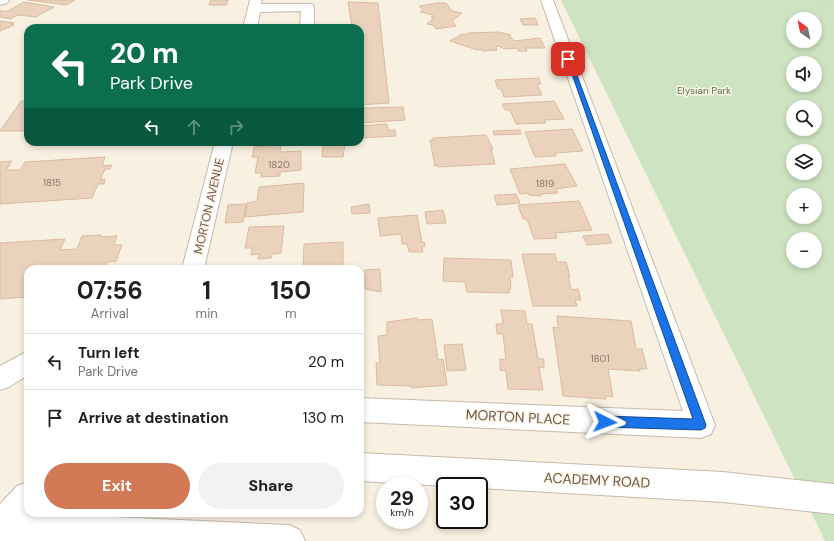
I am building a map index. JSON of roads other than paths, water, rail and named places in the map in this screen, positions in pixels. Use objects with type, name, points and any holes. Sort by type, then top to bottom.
[{"type":"street","name":"MORTON PLACE","points":[[364,410],[701,425],[547,0]]},
{"type":"street","points":[[251,24],[256,4],[308,7],[307,24]]},
{"type":"street","name":"MORTON AVENUE","points":[[194,265],[223,146]]},
{"type":"street","points":[[0,379],[24,364]]},
{"type":"street","name":"ACADEMY ROAD","points":[[364,467],[723,487],[834,498]]},
{"type":"street","points":[[0,527],[24,501]]},
{"type":"street","points":[[0,527],[289,541]]},
{"type":"park label","name":"Elysian Park","points":[[704,90]]}]
